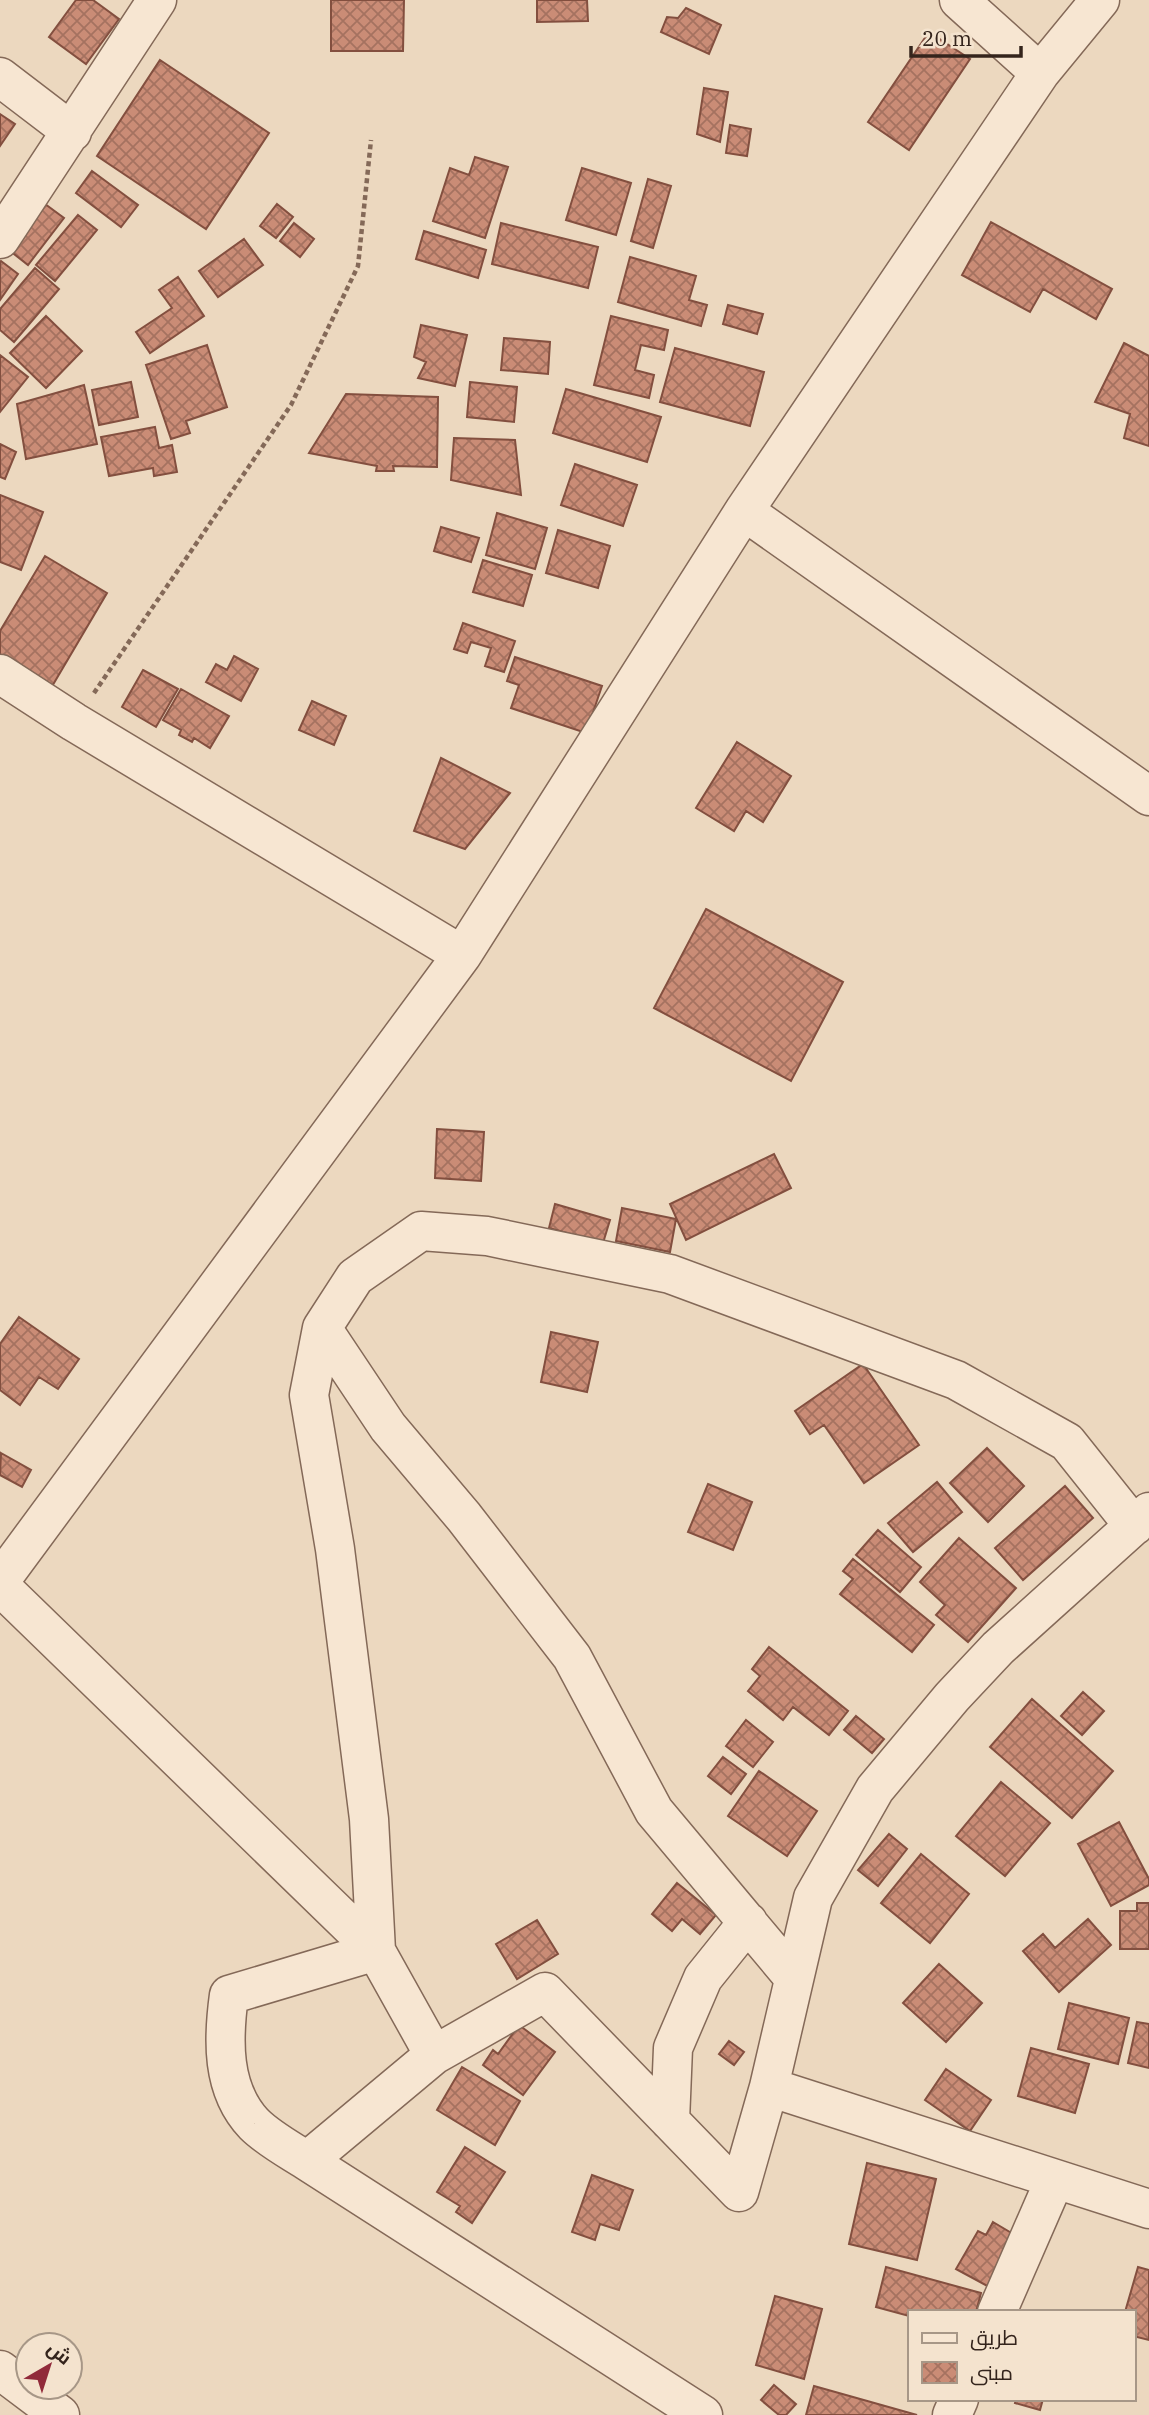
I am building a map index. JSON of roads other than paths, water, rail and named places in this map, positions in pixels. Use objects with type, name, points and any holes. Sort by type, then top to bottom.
[{"type":"street","points":[[0,239],[157,0]]},
{"type":"street","points":[[960,0],[1040,73]]},
{"type":"street","points":[[434,2056],[376,1951],[0,1584],[462,955],[744,511],[1040,73],[1100,0]]},
{"type":"street","points":[[0,77],[72,132]]},
{"type":"street","points":[[744,511],[1149,796]]},
{"type":"street","points":[[0,674],[74,722],[462,955]]},
{"type":"street","points":[[307,2161],[434,2056],[545,1992],[739,2192],[769,2087],[813,1898],[876,1789],[952,1697],[998,1648],[1141,1519],[1067,1442],[956,1380],[670,1274],[487,1236],[421,1231],[355,1278],[322,1328],[309,1395],[335,1549],[367,1805],[376,1951]]},
{"type":"street","points":[[322,1328],[388,1427],[464,1517],[572,1657],[654,1811],[794,1978]]},
{"type":"street","points":[[670,2122],[673,2048],[703,1978],[748,1922]]},
{"type":"street","points":[[376,1951],[229,1995],[224,2035],[228,2075],[239,2101],[253,2123],[307,2161],[699,2414]]},
{"type":"street","points":[[769,2087],[1149,2209]]},
{"type":"street","points":[[998,2310],[1055,2179]]},
{"type":"street","points":[[0,2370],[60,2415]]}]
